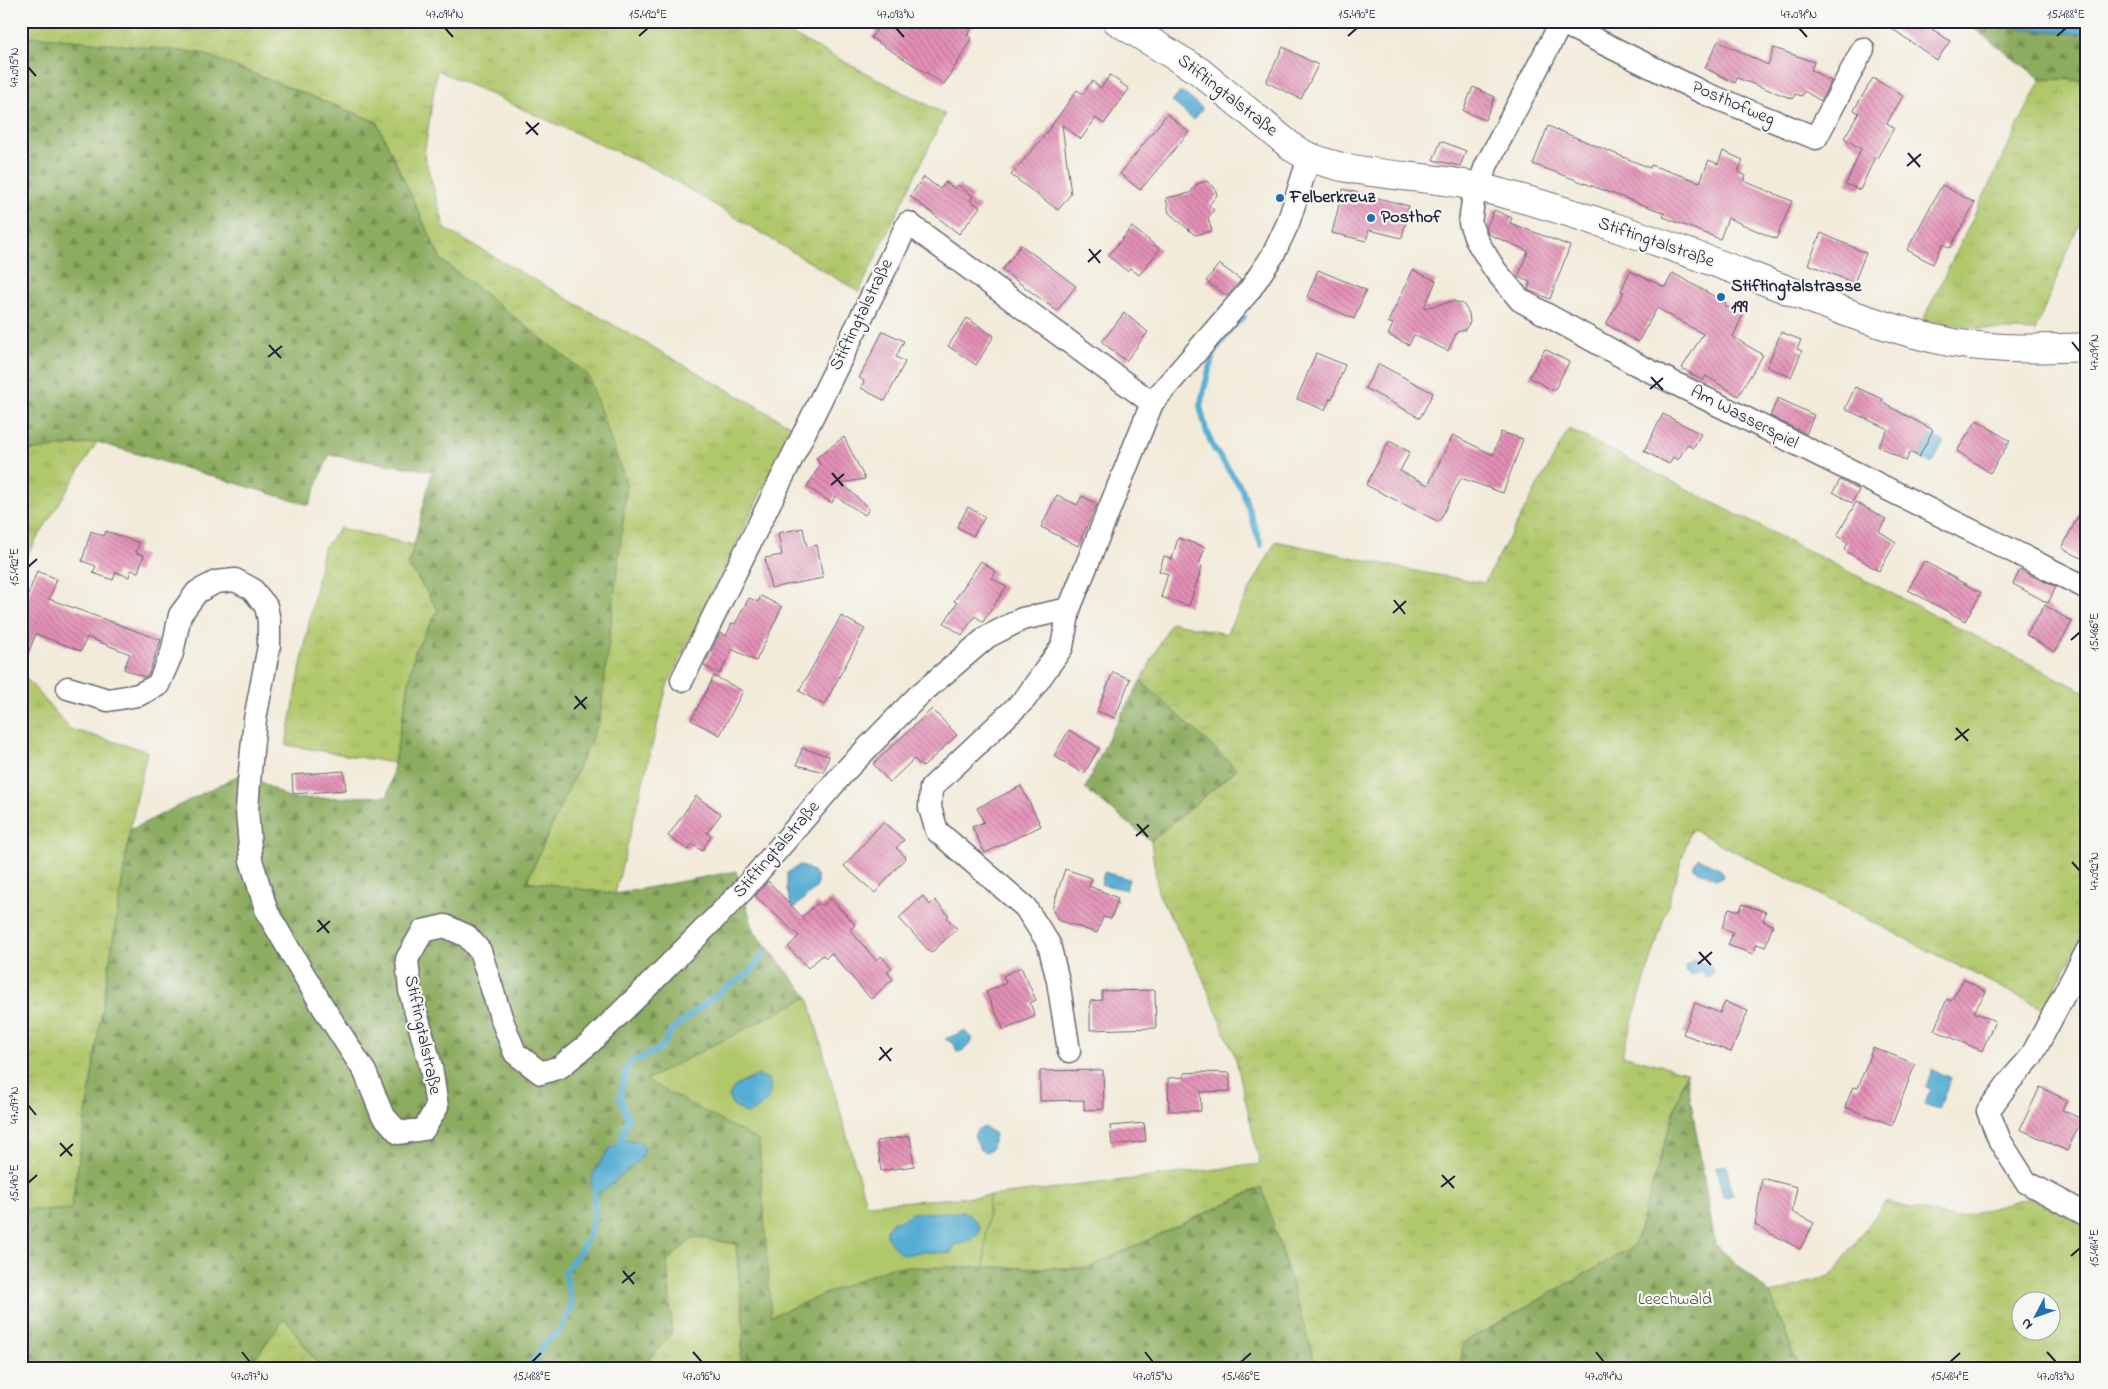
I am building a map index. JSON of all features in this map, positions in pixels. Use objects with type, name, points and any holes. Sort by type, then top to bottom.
[{"type":"street","name":"Stiftingtalstraße","points":[[1117,21],[1199,71],[1293,148],[1309,158],[1331,165],[1477,187],[1645,238],[1850,314],[1927,337],[2015,350],[2087,347]]},
{"type":"street","name":"Posthofweg","points":[[1477,187],[1486,166],[1562,22],[1704,93],[1816,138],[1863,49]]},
{"type":"street","points":[[1069,1051],[1058,981],[1049,944],[1026,906],[937,831],[930,808],[931,788],[1025,699],[1062,647],[1069,609],[1152,403],[1250,291],[1268,262],[1288,223],[1309,158]]},
{"type":"street","name":"Am Wasserspiel","points":[[1477,187],[1470,223],[1477,241],[1495,270],[1520,300],[1636,364],[2087,588]]},
{"type":"street","name":"Stiftingtalstraße","points":[[682,680],[908,223],[1152,403]]},
{"type":"street","name":"Stiftingtalstraße","points":[[68,688],[108,700],[138,695],[158,685],[172,653],[180,615],[197,592],[216,582],[235,580],[252,589],[266,606],[269,621],[269,646],[254,718],[247,810],[251,860],[267,912],[323,1008],[365,1072],[382,1114],[399,1133],[424,1129],[437,1108],[431,1067],[410,990],[407,959],[423,931],[445,926],[467,936],[480,951],[515,1054],[541,1073],[560,1067],[591,1042],[742,891],[844,772],[918,696],[987,637],[1022,619],[1069,609]]},
{"type":"street","points":[[2087,951],[2031,1057],[2009,1082],[1988,1111],[2000,1140],[2026,1182],[2087,1215]]},
{"type":"green space","points":[[21,21],[766,21],[945,114],[859,292],[657,170],[437,70],[424,155],[445,229],[793,427],[667,686],[615,894],[527,881],[600,719],[588,375],[441,260],[377,122],[201,53],[21,35]]},
{"type":"green space","points":[[1964,21],[2010,21],[2018,28],[2080,34],[2087,31],[2087,80],[2041,79]]},
{"type":"green space","points":[[2020,21],[2087,21],[2087,24],[2079,28]]},
{"type":"green space","points":[[21,35],[201,53],[377,122],[441,260],[588,375],[627,486],[600,719],[527,881],[615,894],[736,871],[754,931],[808,997],[647,1080],[759,1141],[772,1316],[890,1267],[1088,1268],[1262,1187],[1317,1368],[740,1368],[744,1327],[736,1244],[694,1237],[667,1261],[672,1333],[641,1368],[320,1368],[285,1318],[248,1368],[21,1368],[21,1210],[71,1210],[130,830],[245,772],[290,799],[388,796],[415,651],[438,610],[409,565],[432,471],[329,455],[309,505],[97,442],[21,452]],"holes":[[[621,1142],[633,1165],[602,1192],[617,1144]]]},
{"type":"green space","points":[[2041,79],[2087,80],[2087,205],[2035,331],[1985,329],[1923,320]]},
{"type":"green space","points":[[1569,429],[2087,693],[2087,930],[2043,1009],[1691,829],[1622,1055],[1686,1072],[1634,1246],[1463,1343],[1460,1368],[1317,1368],[1261,1187],[1088,1268],[984,1267],[989,1196],[1260,1164],[1236,1059],[1198,967],[1158,893],[1151,841],[1237,769],[1141,681],[1171,622],[1226,634],[1276,541],[1420,572],[1484,583]]},
{"type":"green space","points":[[97,442],[21,565],[21,452]]},
{"type":"green space","points":[[340,528],[414,545],[409,565],[439,610],[415,651],[394,763],[286,745],[323,549]]},
{"type":"green space","points":[[21,672],[70,729],[147,751],[130,830],[71,1210],[21,1210]]},
{"type":"green space","points":[[1141,681],[1237,769],[1151,841],[1085,789],[1111,732]]},
{"type":"green space","points":[[808,997],[866,1204],[989,1196],[984,1267],[890,1267],[771,1316],[759,1141],[646,1080]]},
{"type":"green space","name":"Leechwald","points":[[1686,1072],[1715,1244],[1770,1294],[1799,1368],[1460,1368],[1463,1343],[1634,1246]]},
{"type":"green space","points":[[2029,1198],[2087,1223],[2087,1368],[1799,1368],[1770,1294],[1832,1275],[1885,1202],[1954,1218]]},
{"type":"green space","points":[[694,1237],[736,1244],[744,1327],[740,1368],[641,1368],[672,1333],[667,1261]]},
{"type":"green space","points":[[285,1317],[320,1368],[248,1368]]},
{"type":"water","points":[[2010,21],[2079,28],[2087,24],[2087,31],[2080,34],[2018,28]]},
{"type":"water","points":[[1181,91],[1203,109],[1193,120],[1172,101]]},
{"type":"water","points":[[1931,435],[1944,442],[1932,464],[1919,457]]},
{"type":"water","points":[[1698,858],[1721,869],[1722,878],[1716,879],[1693,868]]},
{"type":"water","points":[[800,865],[811,870],[817,877],[817,887],[792,910],[787,889],[787,873]]},
{"type":"water","points":[[1104,872],[1129,879],[1126,890],[1101,884]]},
{"type":"water","points":[[1694,959],[1711,966],[1714,974],[1709,978],[1701,972],[1692,976],[1687,973],[1686,966]]},
{"type":"water","points":[[964,1031],[971,1037],[971,1043],[963,1051],[957,1052],[954,1044],[945,1039]]},
{"type":"water","points":[[1932,1070],[1951,1078],[1939,1109],[1924,1104],[1931,1088],[1926,1086]]},
{"type":"water","points":[[759,1075],[769,1080],[769,1097],[758,1109],[747,1114],[733,1106],[728,1097],[735,1086]]},
{"type":"water","points":[[984,1127],[995,1134],[992,1148],[987,1152],[980,1150],[974,1135],[977,1130]]},
{"type":"water","points":[[623,1140],[640,1143],[644,1148],[642,1157],[602,1192],[594,1190],[590,1186],[593,1174],[609,1149]]},
{"type":"water","points":[[1726,1165],[1733,1195],[1723,1197],[1716,1167]]},
{"type":"water","points":[[965,1212],[978,1224],[978,1233],[970,1241],[955,1245],[951,1253],[919,1252],[905,1255],[898,1251],[887,1238],[887,1229],[893,1221],[903,1220],[910,1213]]},
{"type":"building","points":[[882,21],[976,21],[967,35],[971,38],[964,52],[944,84],[871,38]]},
{"type":"building","points":[[1881,21],[1938,21],[1932,29],[1950,41],[1937,60]]},
{"type":"building","points":[[1718,41],[1768,65],[1774,48],[1814,62],[1811,70],[1831,81],[1821,101],[1804,91],[1802,96],[1795,94],[1793,99],[1737,78],[1735,83],[1705,68]]},
{"type":"building","points":[[1283,47],[1318,65],[1301,99],[1266,82]]},
{"type":"building","points":[[1110,75],[1129,89],[1104,124],[1096,118],[1081,139],[1062,125],[1071,194],[1058,210],[1011,175],[1045,135],[1077,90],[1083,94],[1092,81],[1101,88]]},
{"type":"building","points":[[1873,78],[1903,96],[1887,123],[1894,128],[1877,158],[1875,157],[1860,190],[1846,184],[1861,149],[1844,138],[1859,113],[1854,110]]},
{"type":"building","points":[[1473,87],[1495,97],[1485,120],[1463,111]]},
{"type":"building","points":[[1167,114],[1189,132],[1140,190],[1120,174]]},
{"type":"building","points":[[1548,126],[1650,168],[1651,165],[1700,182],[1709,160],[1718,164],[1723,151],[1743,160],[1738,172],[1746,176],[1744,181],[1792,201],[1776,239],[1728,218],[1720,239],[1663,217],[1665,213],[1533,164]]},
{"type":"building","points":[[1441,141],[1466,151],[1460,166],[1433,160]]},
{"type":"building","points":[[924,177],[940,189],[946,182],[955,189],[958,185],[973,196],[970,200],[980,207],[959,234],[910,196]]},
{"type":"building","points":[[1207,181],[1215,188],[1217,195],[1209,205],[1214,210],[1208,218],[1212,231],[1195,235],[1169,213],[1166,198],[1190,193],[1197,184]]},
{"type":"building","points":[[1942,185],[1975,203],[1950,248],[1943,244],[1933,264],[1907,250]]},
{"type":"building","name":"Posthof","points":[[1343,189],[1409,206],[1402,238],[1369,230],[1366,241],[1332,233]]},
{"type":"building","points":[[1494,210],[1512,218],[1510,223],[1570,246],[1550,299],[1528,290],[1530,282],[1518,277],[1528,251],[1488,234],[1486,229]]},
{"type":"building","points":[[1132,227],[1160,249],[1139,275],[1130,268],[1127,271],[1108,256]]},
{"type":"building","points":[[1821,233],[1866,253],[1854,283],[1808,264]]},
{"type":"building","points":[[1021,245],[1076,286],[1057,311],[1002,270]]},
{"type":"building","points":[[1219,264],[1241,280],[1227,296],[1206,281]]},
{"type":"building","points":[[1318,270],[1366,290],[1354,319],[1307,297]]},
{"type":"building","points":[[1413,270],[1436,281],[1424,308],[1454,301],[1463,304],[1469,313],[1470,322],[1465,330],[1457,332],[1448,351],[1414,335],[1409,345],[1388,335],[1393,324],[1388,322]]},
{"type":"building","points":[[1630,271],[1665,287],[1673,273],[1726,303],[1725,306],[1743,314],[1733,337],[1763,355],[1738,396],[1706,376],[1703,381],[1682,368],[1703,334],[1657,308],[1638,342],[1606,324],[1624,292],[1621,291]]},
{"type":"building","points":[[1124,313],[1148,332],[1126,361],[1102,342]]},
{"type":"building","points":[[967,318],[994,336],[976,365],[948,346]]},
{"type":"building","points":[[883,331],[904,341],[896,357],[905,362],[885,401],[861,388],[864,381],[859,378]]},
{"type":"building","points":[[1781,332],[1801,340],[1797,349],[1802,351],[1791,377],[1767,367]]},
{"type":"building","points":[[1545,349],[1569,362],[1554,391],[1529,377]]},
{"type":"building","points":[[1316,353],[1345,365],[1332,399],[1330,398],[1325,410],[1297,399]]},
{"type":"building","points":[[1379,364],[1433,393],[1420,418],[1365,388]]},
{"type":"building","points":[[1855,387],[1883,399],[1881,402],[1933,430],[1919,457],[1910,452],[1906,461],[1878,446],[1888,429],[1845,409]]},
{"type":"building","points":[[1778,398],[1814,415],[1806,434],[1770,416]]},
{"type":"building","points":[[1663,414],[1701,434],[1693,448],[1687,444],[1678,460],[1673,457],[1669,464],[1644,451]]},
{"type":"building","points":[[1977,420],[2010,441],[1990,473],[1957,451]]},
{"type":"building","points":[[1501,432],[1523,439],[1503,493],[1461,478],[1439,522],[1366,485],[1389,441],[1410,452],[1400,471],[1428,485],[1453,435],[1493,455]]},
{"type":"building","points":[[844,437],[865,479],[842,483],[869,509],[865,515],[835,496],[832,503],[807,487],[820,465],[816,458]]},
{"type":"building","points":[[1840,480],[1859,490],[1852,503],[1833,492]]},
{"type":"building","points":[[1057,495],[1077,505],[1082,496],[1097,504],[1078,546],[1041,527]]},
{"type":"building","points":[[2087,498],[2087,561],[2062,548]]},
{"type":"building","points":[[1856,502],[1886,519],[1879,531],[1896,542],[1879,571],[1844,550],[1848,543],[1837,536]]},
{"type":"building","points":[[968,507],[985,517],[973,536],[957,527]]},
{"type":"building","points":[[803,528],[807,547],[817,545],[823,578],[771,588],[765,558],[782,555],[778,533]]},
{"type":"building","points":[[91,531],[104,536],[106,531],[139,543],[136,553],[144,555],[138,572],[131,570],[129,577],[116,572],[113,580],[93,573],[96,566],[82,561]]},
{"type":"building","points":[[1178,538],[1205,547],[1199,565],[1202,566],[1189,606],[1161,597],[1168,574],[1159,571],[1164,556],[1172,559]]},
{"type":"building","points":[[981,561],[996,572],[992,578],[1006,587],[983,622],[975,616],[962,635],[944,623],[957,603],[954,601]]},
{"type":"building","points":[[1924,561],[1981,593],[1965,621],[1908,590]]},
{"type":"building","points":[[2020,570],[2056,587],[2048,603],[2013,584]]},
{"type":"building","points":[[37,571],[57,579],[49,599],[161,640],[148,675],[144,677],[124,669],[130,654],[87,637],[81,651],[36,634],[21,670],[21,613]]},
{"type":"building","points":[[761,596],[782,607],[756,661],[732,649],[720,674],[704,666],[720,633],[726,636],[732,623],[735,624],[749,598],[758,602]]},
{"type":"building","points":[[2045,605],[2072,622],[2055,652],[2026,635]]},
{"type":"building","points":[[841,616],[865,629],[824,705],[799,691]]},
{"type":"building","points":[[1113,672],[1130,679],[1115,718],[1097,711]]},
{"type":"building","points":[[714,676],[743,691],[720,735],[691,720]]},
{"type":"building","points":[[932,709],[957,735],[923,767],[914,759],[890,782],[873,764]]},
{"type":"building","points":[[1069,730],[1099,748],[1084,774],[1054,756]]},
{"type":"building","points":[[802,748],[829,756],[824,772],[797,765]]},
{"type":"building","points":[[344,771],[346,790],[293,794],[292,775]]},
{"type":"building","points":[[1021,786],[1041,826],[985,853],[972,827],[984,822],[977,808]]},
{"type":"building","points":[[696,796],[721,814],[707,833],[711,836],[702,851],[692,844],[688,850],[668,836]]},
{"type":"building","points":[[883,822],[904,840],[896,848],[906,857],[875,893],[844,866]]},
{"type":"building","points":[[1065,869],[1092,878],[1089,886],[1118,898],[1111,919],[1103,917],[1097,933],[1058,920],[1052,909]]},
{"type":"building","points":[[768,881],[802,917],[818,903],[822,906],[831,898],[855,925],[850,930],[876,960],[881,956],[892,968],[887,972],[893,979],[871,999],[831,953],[826,958],[823,955],[808,968],[788,947],[799,936],[755,896]]},
{"type":"building","points":[[923,896],[930,905],[935,900],[957,929],[931,953],[899,918]]},
{"type":"building","points":[[1742,904],[1766,912],[1763,921],[1773,925],[1765,947],[1757,944],[1753,954],[1728,945],[1733,932],[1722,928],[1729,908],[1740,911]]},
{"type":"building","points":[[1021,967],[1036,1000],[1030,1003],[1035,1016],[1004,1030],[986,992],[1006,983],[1003,976]]},
{"type":"building","points":[[1964,979],[1986,992],[1974,1012],[1995,1021],[1982,1051],[1934,1030],[1947,999],[1951,1001]]},
{"type":"building","points":[[1155,990],[1156,1028],[1090,1030],[1090,1001],[1102,1000],[1102,991]]},
{"type":"building","points":[[1725,1002],[1748,1011],[1731,1052],[1683,1034],[1695,1003],[1720,1013]]},
{"type":"building","points":[[1873,1047],[1915,1064],[1892,1125],[1845,1107],[1853,1087],[1858,1088]]},
{"type":"building","points":[[1103,1070],[1104,1109],[1084,1110],[1084,1100],[1040,1101],[1040,1071]]},
{"type":"building","points":[[1184,1073],[1230,1073],[1230,1091],[1200,1092],[1201,1111],[1169,1111],[1168,1078],[1184,1077]]},
{"type":"building","points":[[2040,1087],[2067,1100],[2062,1110],[2082,1119],[2067,1151],[2020,1129]]},
{"type":"building","points":[[1144,1123],[1146,1141],[1112,1145],[1110,1126]]},
{"type":"building","points":[[910,1136],[914,1166],[881,1171],[877,1141]]},
{"type":"building","points":[[1762,1178],[1797,1187],[1792,1212],[1814,1223],[1800,1249],[1755,1225]]},
{"type":"waterway","points":[[1244,317],[1231,328],[1213,354],[1200,406],[1206,430],[1213,447],[1242,489],[1261,545]]},
{"type":"waterway","points":[[619,1147],[628,1119],[620,1097],[628,1064],[660,1049],[673,1029],[728,986],[751,972],[764,952]]},
{"type":"waterway","points":[[529,1368],[544,1344],[559,1331],[572,1307],[565,1271],[580,1251],[590,1231],[594,1215],[595,1192],[598,1184]]},
{"type":"place","name":"Felberkreuz","points":[[1280,198]]},
{"type":"place","name":"Posthof","points":[[1371,218]]},
{"type":"place","name":"Stiftingtalstrasse 199","points":[[1721,297]]}]
